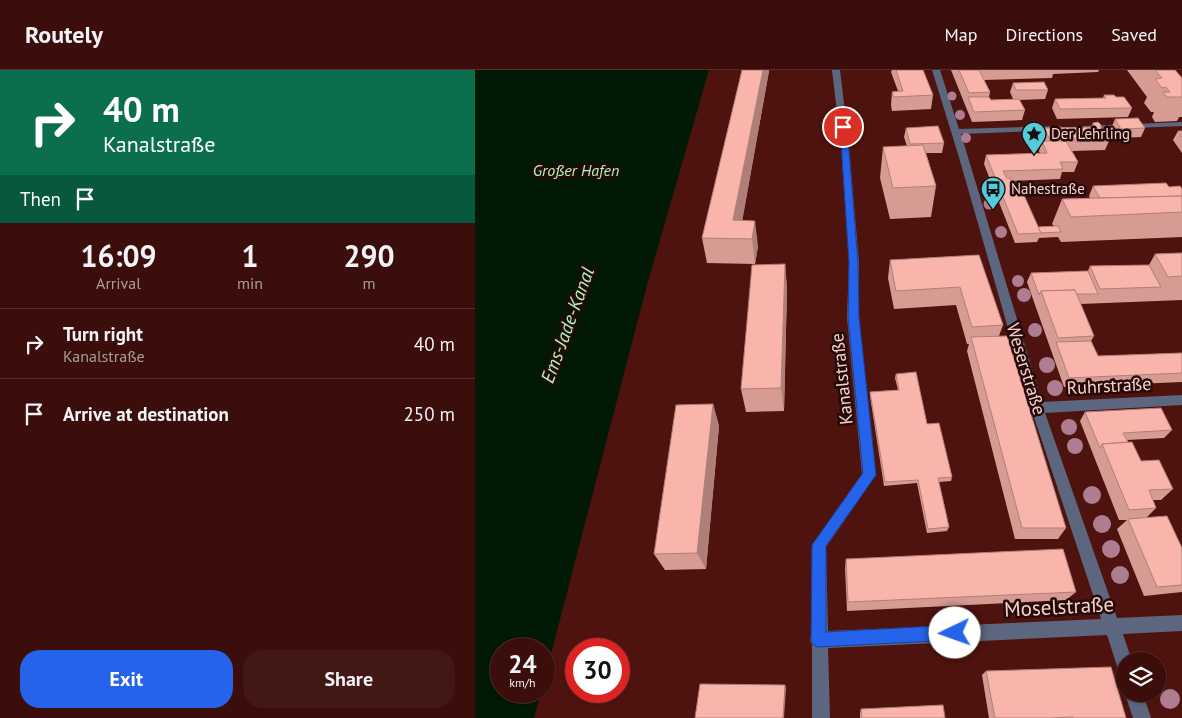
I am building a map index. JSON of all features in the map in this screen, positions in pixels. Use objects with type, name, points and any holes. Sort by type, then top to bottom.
[{"type":"street","name":"Kanalstraße","points":[[821,718],[818,640],[819,545],[869,475],[853,317],[854,263],[845,146],[836,70]]},
{"type":"street","name":"Weserstraße","points":[[936,70],[957,132],[991,257],[1037,408],[1121,652]]},
{"type":"street","points":[[1074,128],[1182,124]]},
{"type":"street","points":[[957,132],[1065,128]]},
{"type":"street","name":"Ruhrstraße","points":[[1037,408],[1182,400]]},
{"type":"street","name":"Moselstraße","points":[[818,640],[1182,623]]},
{"type":"street","points":[[1137,702],[1142,718]]},
{"type":"water","name":"Großer Hafen","points":[[475,70],[709,70],[647,285],[555,639],[490,638],[490,703],[538,703],[534,718],[475,718]]},
{"type":"building","points":[[742,70],[763,70],[733,220],[755,221],[752,239],[702,238]]},
{"type":"building","points":[[896,70],[923,70],[933,95],[894,97],[892,92],[903,91]]},
{"type":"building","points":[[959,70],[979,70],[990,92],[969,93]]},
{"type":"building","points":[[1155,70],[1175,70],[1182,78],[1182,97],[1167,97],[1163,92],[1170,92],[1166,87],[1162,88],[1155,79],[1162,78]]},
{"type":"building","points":[[1044,82],[1048,90],[1016,90],[1013,83]]},
{"type":"building","points":[[1104,95],[1124,97],[1132,108],[1060,109],[1055,99],[1106,98]]},
{"type":"building","points":[[968,97],[989,97],[991,100],[1019,99],[1025,110],[974,112]]},
{"type":"building","points":[[1138,118],[1145,128],[1121,129],[1115,119]]},
{"type":"building","points":[[1098,122],[1109,141],[1076,142],[1074,138],[1049,138],[1044,128],[1094,127],[1093,123]]},
{"type":"building","points":[[938,126],[944,143],[910,144],[906,128]]},
{"type":"building","points":[[1042,141],[1066,141],[1078,162],[1060,162],[1063,169],[1003,171],[1006,177],[1019,184],[1041,233],[1018,234],[986,155],[1047,153]]},
{"type":"building","points":[[923,145],[936,186],[893,188],[883,147]]},
{"type":"building","points":[[1166,183],[1169,187],[1180,186],[1182,196],[1100,198],[1093,186]]},
{"type":"building","points":[[1182,196],[1182,212],[1071,217],[1062,199]]},
{"type":"building","points":[[1058,226],[1061,232],[1041,233],[1038,227]]},
{"type":"building","points":[[1182,253],[1182,276],[1168,277],[1155,254]]},
{"type":"building","points":[[979,255],[1003,325],[972,327],[960,287],[896,291],[890,260]]},
{"type":"building","points":[[785,264],[781,388],[741,389],[752,265]]},
{"type":"building","points":[[1149,265],[1161,287],[1100,289],[1090,266]]},
{"type":"building","points":[[1088,271],[1098,294],[1076,294],[1075,290],[1041,291],[1039,295],[1031,273]]},
{"type":"building","points":[[1075,290],[1094,336],[1058,338],[1041,291]]},
{"type":"building","points":[[1007,336],[1066,528],[1022,528],[971,337]]},
{"type":"building","points":[[1091,341],[1098,356],[1182,353],[1182,373],[1069,378],[1056,342]]},
{"type":"building","points":[[916,372],[927,424],[939,423],[952,477],[938,478],[949,527],[928,529],[918,480],[885,482],[870,392],[899,390],[896,374]]},
{"type":"building","points":[[713,404],[697,553],[654,554],[676,405]]},
{"type":"building","points":[[1161,408],[1172,430],[1123,433],[1128,442],[1102,444],[1100,448],[1085,412]]},
{"type":"building","points":[[1132,442],[1141,461],[1159,460],[1173,489],[1149,490],[1156,508],[1129,510],[1102,444]]},
{"type":"building","points":[[1167,516],[1182,548],[1182,585],[1157,587],[1128,519]]},
{"type":"building","points":[[1063,549],[1076,592],[848,602],[846,559]]},
{"type":"building","points":[[1111,667],[1116,684],[1116,702],[1121,702],[1126,718],[995,718],[986,671]]},
{"type":"building","points":[[700,684],[785,685],[783,718],[695,718]]},
{"type":"building","points":[[943,705],[945,718],[862,718],[861,709]]},
{"type":"place","name":"Der Lehrling","points":[[1034,155]]},
{"type":"place","name":"Nahestraße","points":[[993,210]]},
{"type":"route","points":[[843,127],[854,263],[853,317],[869,475],[819,545],[818,640],[955,633]]},
{"type":"water label","name":"Ems-Jade-Kanal","points":[[567,325]]}]
